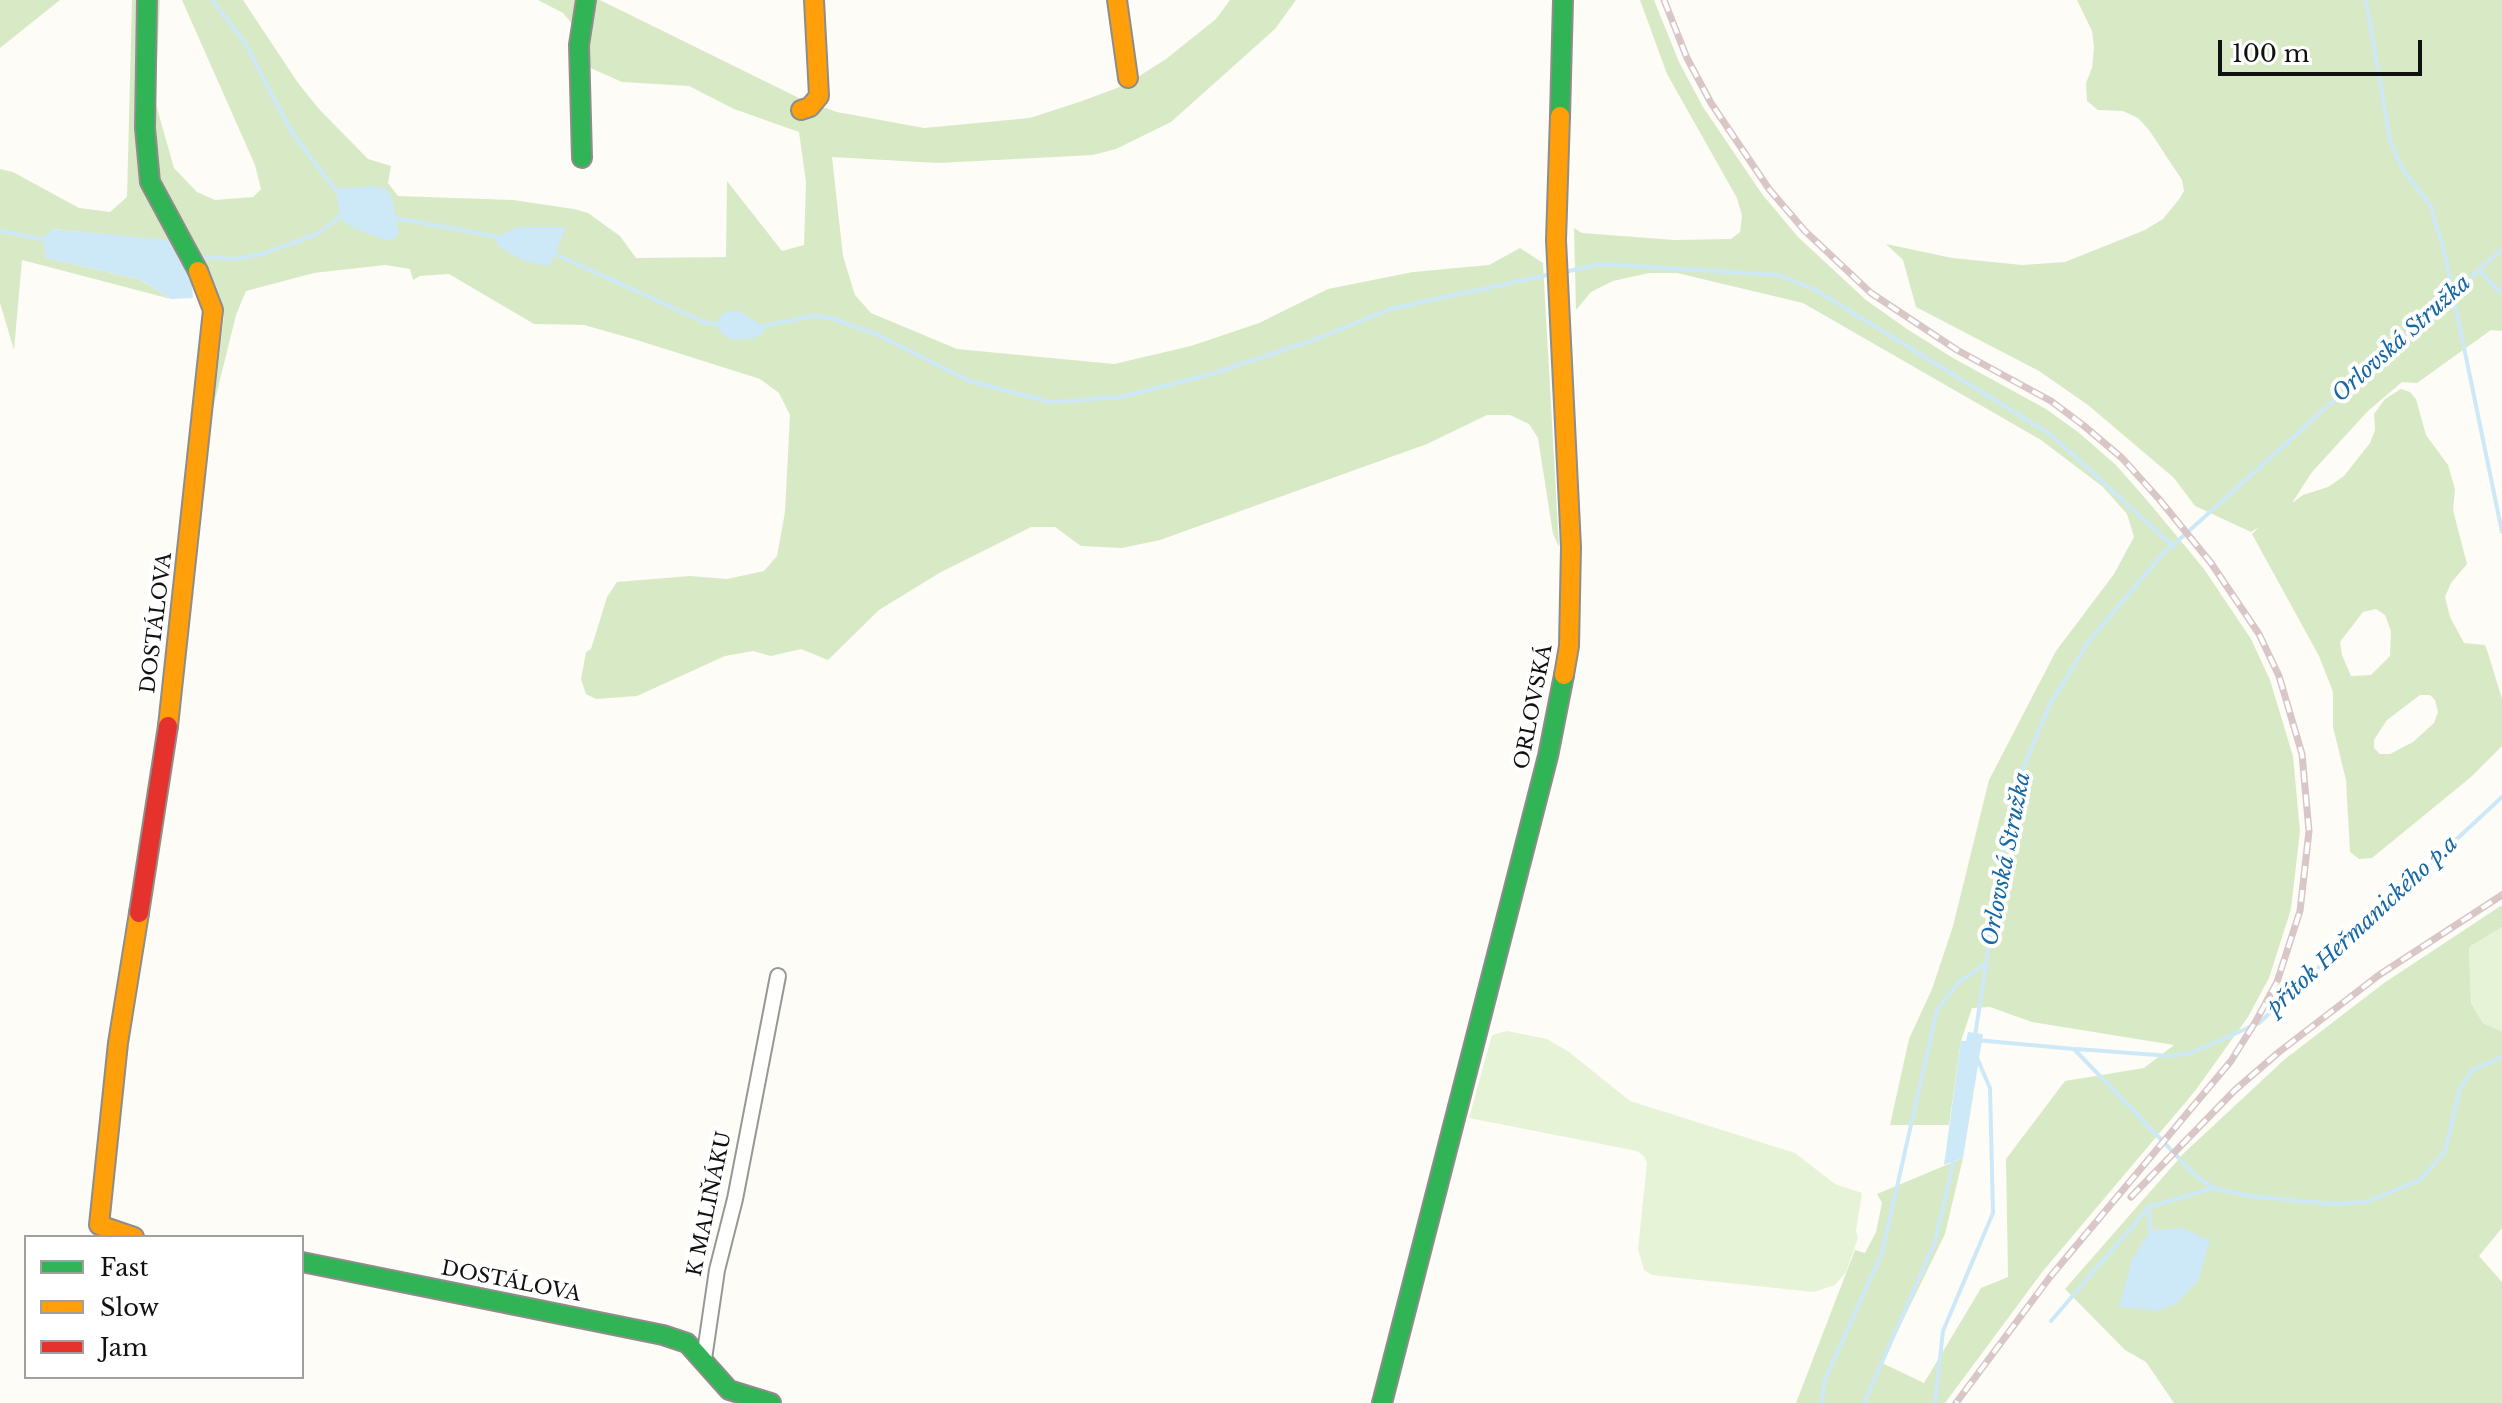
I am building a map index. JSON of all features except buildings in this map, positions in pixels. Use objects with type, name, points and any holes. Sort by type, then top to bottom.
[{"type":"street","name":"DOSTÁLOVA","points":[[128,1235],[99,1225],[118,1043],[168,726],[213,310],[203,280],[150,182],[145,128],[147,0]]},
{"type":"street","points":[[582,158],[579,45],[586,0]]},
{"type":"street","points":[[801,110],[810,107],[819,96],[814,0]]},
{"type":"street","points":[[1117,0],[1128,78]]},
{"type":"street","name":"ORLOVSKÁ","points":[[1382,1403],[1548,756],[1569,646],[1571,547],[1556,263],[1563,0]]},
{"type":"street","name":"K MALIŇÁKU","points":[[704,1359],[717,1270],[735,1199],[778,976]]},
{"type":"street","name":"DOSTÁLOVA","points":[[304,1262],[663,1335],[687,1343],[704,1359]]},
{"type":"street","points":[[704,1359],[729,1390],[771,1403]]},
{"type":"green space","points":[[0,0],[60,0],[0,48]]},
{"type":"green space","points":[[132,0],[160,0],[155,101],[174,168],[197,192],[215,200],[253,197],[261,189],[255,165],[182,0],[243,0],[319,109],[368,159],[391,166],[388,183],[398,196],[513,200],[574,209],[588,213],[620,236],[636,258],[726,257],[727,181],[782,251],[804,245],[806,182],[799,132],[734,109],[689,86],[622,82],[586,66],[590,45],[563,13],[538,0],[600,0],[803,100],[837,112],[924,128],[1030,118],[1082,101],[1125,85],[1166,59],[1216,19],[1230,0],[1296,0],[1275,29],[1171,122],[1116,149],[1093,155],[938,163],[832,157],[843,256],[855,295],[871,313],[957,349],[1114,364],[1191,346],[1259,323],[1328,289],[1413,272],[1489,265],[1520,248],[1543,263],[1559,547],[1553,534],[1538,438],[1529,424],[1510,415],[1487,415],[1427,444],[1160,540],[1122,548],[1081,546],[1055,527],[1031,527],[941,572],[879,610],[828,660],[801,649],[771,656],[753,651],[725,656],[637,696],[596,699],[586,694],[581,679],[586,652],[591,649],[607,597],[617,582],[690,576],[727,579],[764,571],[777,556],[785,512],[790,415],[779,393],[760,379],[584,325],[534,324],[449,274],[420,276],[413,280],[410,269],[385,265],[314,273],[246,291],[236,315],[213,408],[224,316],[194,292],[192,283],[101,234],[53,229],[46,258],[139,279],[171,299],[22,260],[14,350],[0,303],[0,169],[13,172],[79,208],[110,212],[127,197]]},
{"type":"green space","points":[[1640,0],[1654,0],[1679,62],[1703,107],[1762,194],[1798,237],[1866,300],[1907,329],[2046,409],[2078,432],[2116,465],[2151,505],[2204,569],[2251,639],[2270,680],[2293,756],[2300,831],[2291,909],[2269,978],[2248,1017],[2195,1091],[2043,1271],[1945,1403],[1796,1403],[1855,1250],[1865,1253],[1876,1232],[1882,1203],[1877,1194],[1963,1158],[1945,1234],[1882,1363],[1924,1383],[1981,1288],[2008,1277],[2006,1159],[2065,1081],[2144,1068],[2174,1045],[2032,1022],[1990,1007],[1972,1008],[1961,1041],[1949,1125],[1890,1125],[1909,1039],[1932,989],[1953,926],[1989,780],[2056,651],[2114,574],[2134,537],[2127,514],[2103,487],[2041,440],[1803,303],[1677,273],[1649,273],[1613,281],[1591,292],[1576,310],[1574,228],[1582,233],[1675,240],[1731,239],[1740,232],[1742,216],[1737,198],[1667,74]]},
{"type":"green space","points":[[2077,0],[2502,0],[2502,331],[2491,330],[2417,383],[2402,382],[2368,411],[2312,472],[2292,503],[2344,476],[2370,443],[2375,430],[2374,414],[2385,399],[2401,389],[2410,392],[2416,399],[2426,435],[2448,465],[2455,489],[2453,510],[2467,564],[2451,583],[2445,597],[2450,617],[2464,643],[2485,645],[2502,699],[2502,746],[2471,777],[2372,858],[2359,859],[2350,852],[2346,780],[2333,727],[2333,692],[2319,656],[2252,534],[2259,527],[2251,532],[2195,506],[2174,478],[2088,405],[2039,371],[1916,307],[1903,260],[1886,244],[1952,258],[2022,265],[2065,262],[2145,230],[2163,219],[2184,191],[2182,180],[2138,118],[2123,111],[2098,110],[2087,101],[2086,83],[2092,68],[2094,47],[2092,31]],"holes":[[[2376,609],[2385,615],[2391,631],[2390,656],[2371,675],[2351,676],[2340,642],[2363,612]],[[2420,695],[2430,695],[2435,700],[2438,712],[2434,723],[2413,742],[2390,754],[2380,754],[2374,748],[2374,740],[2387,720]]]},
{"type":"green space","points":[[2502,905],[2502,927],[2469,947],[2471,1002],[2483,1023],[2502,1032],[2502,1228],[2479,1256],[2502,1282],[2502,1403],[2174,1403],[2146,1362],[2125,1350],[2065,1289],[2184,1153],[2285,1059],[2384,983]]},
{"type":"green space","points":[[2502,927],[2500,1032],[2483,1023],[2471,1001],[2469,946]]},
{"type":"green space","points":[[1507,1031],[1547,1039],[1569,1052],[1630,1101],[1795,1153],[1835,1184],[1862,1193],[1856,1231],[1858,1238],[1846,1272],[1835,1285],[1814,1292],[1652,1275],[1644,1270],[1638,1249],[1647,1163],[1644,1156],[1637,1151],[1469,1118],[1492,1035]]},
{"type":"water","points":[[372,186],[387,189],[392,197],[399,234],[389,241],[353,228],[340,219],[336,189]]},
{"type":"water","points":[[518,227],[566,227],[550,266],[523,261],[498,246],[495,238]]},
{"type":"water","points":[[53,229],[168,240],[192,283],[193,298],[171,299],[139,279],[45,258],[43,237]]},
{"type":"water","points":[[739,311],[764,327],[763,334],[751,339],[732,340],[721,333],[717,325],[719,318],[725,312]]},
{"type":"water","points":[[1968,1032],[1983,1034],[1963,1158],[1944,1165],[1961,1041],[1966,1041]]},
{"type":"water","points":[[2183,1228],[2210,1241],[2198,1281],[2176,1304],[2158,1311],[2119,1307],[2131,1262],[2150,1230]]},
{"type":"waterway","points":[[212,0],[244,41],[291,131],[337,192]]},
{"type":"waterway","name":"přítok Heřmanického p.a","points":[[2366,0],[2390,140],[2403,170],[2430,204],[2445,255],[2502,532]]},
{"type":"waterway","points":[[200,257],[235,259],[262,254],[317,234],[343,215]]},
{"type":"waterway","points":[[394,218],[499,237]]},
{"type":"waterway","points":[[0,231],[45,240]]},
{"type":"waterway","name":"Orlovská Stružka","points":[[1975,1036],[2003,853],[2020,776],[2050,704],[2089,641],[2160,557],[2502,249]]},
{"type":"waterway","points":[[553,253],[704,322],[721,326]]},
{"type":"waterway","points":[[1565,272],[1600,264],[1778,275],[1814,289],[2050,434],[2173,546]]},
{"type":"waterway","points":[[2479,270],[2502,294]]},
{"type":"waterway","points":[[757,327],[814,316],[831,318],[876,334],[969,381],[1051,402],[1121,397],[1211,374],[1319,338],[1390,309],[1552,274]]},
{"type":"waterway","name":"přítok Heřmanického p.a","points":[[2077,1049],[2170,1056],[2191,1053],[2259,1023],[2502,797]]},
{"type":"waterway","points":[[1822,1403],[1824,1382],[1882,1253],[1937,1010],[1959,982],[1984,965]]},
{"type":"waterway","points":[[1976,1040],[2074,1049],[2197,1177],[2214,1188],[2248,1196],[2334,1204],[2367,1202],[2420,1180],[2445,1152],[2459,1091],[2472,1070],[2502,1057]]},
{"type":"waterway","points":[[1935,1403],[1943,1331],[1993,1213],[1990,1088],[1977,1058]]},
{"type":"waterway","name":"Orlovská Stružka","points":[[1864,1403],[1935,1242],[1954,1159]]},
{"type":"waterway","points":[[2051,1321],[2149,1207],[2213,1188]]},
{"type":"waterway","points":[[2149,1208],[2150,1230]]},
{"type":"railway","points":[[1664,0],[1687,58],[1711,103],[1769,189],[1805,231],[1871,293],[1957,350],[2051,401],[2083,425],[2122,458],[2159,499],[2211,563],[2259,634],[2279,676],[2302,754],[2309,831],[2300,911],[2277,982],[2231,1061],[2050,1277],[1956,1403]]},
{"type":"railway","points":[[2131,1197],[2235,1090],[2279,1052],[2379,975],[2502,895]]},
{"type":"traffic: fast","points":[[147,0],[145,128],[150,182],[198,271]]},
{"type":"traffic: fast","points":[[582,158],[579,45],[586,0]]},
{"type":"traffic: fast","points":[[1560,116],[1563,0]]},
{"type":"traffic: fast","points":[[1382,1403],[1548,756],[1564,675]]},
{"type":"traffic: fast","points":[[304,1262],[663,1335],[687,1343],[729,1390],[771,1403]]},
{"type":"traffic: slow","points":[[801,110],[810,107],[819,96],[814,0]]},
{"type":"traffic: slow","points":[[1117,0],[1128,78]]},
{"type":"traffic: slow","points":[[1560,116],[1556,240],[1571,547],[1569,646],[1564,675]]},
{"type":"traffic: slow","points":[[168,726],[213,310],[198,271]]},
{"type":"traffic: slow","points":[[128,1235],[99,1225],[118,1043],[139,913]]},
{"type":"traffic: jam","points":[[139,913],[168,726]]}]
